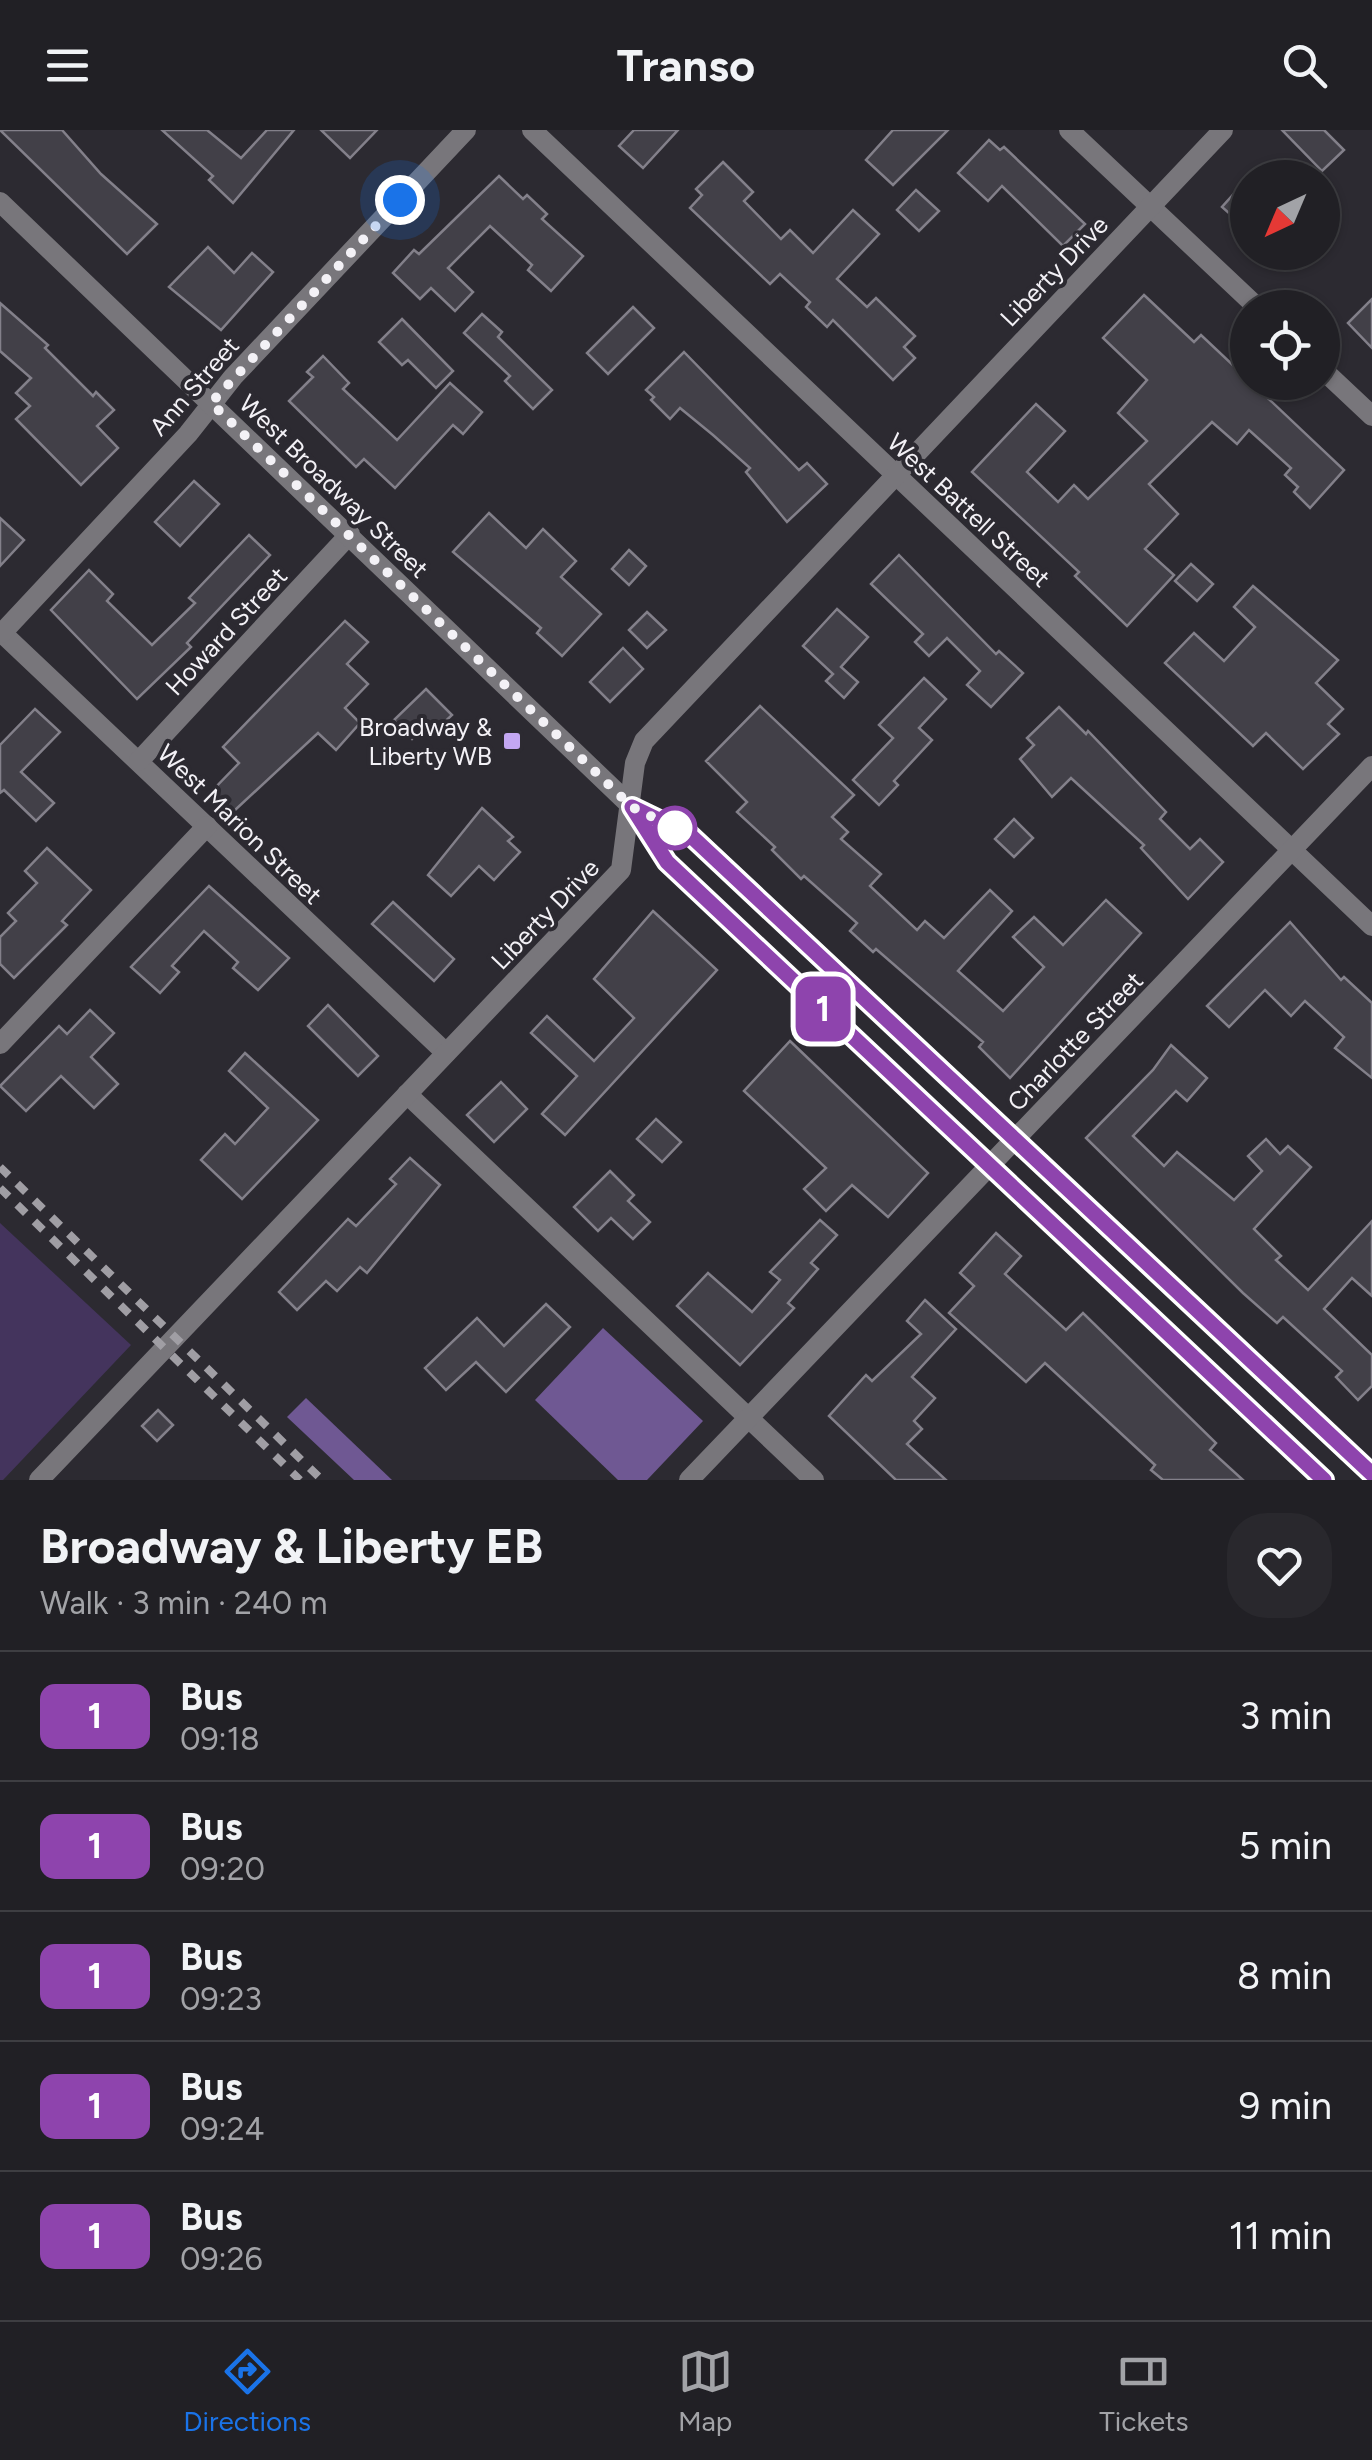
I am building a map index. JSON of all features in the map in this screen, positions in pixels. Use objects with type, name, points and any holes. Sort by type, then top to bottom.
[{"type":"street","name":"Ann Street","points":[[1,632],[466,130]]},
{"type":"street","name":"West Battell Street","points":[[532,130],[1372,926]]},
{"type":"street","points":[[1069,130],[1239,290]]},
{"type":"street","name":"Liberty Drive","points":[[39,1480],[621,870],[636,763],[644,741],[1223,130]]},
{"type":"street","name":"West Broadway Street","points":[[0,202],[632,807],[667,862],[1324,1480]]},
{"type":"street","points":[[1340,386],[1372,416]]},
{"type":"street","name":"Howard Street","points":[[139,762],[350,534]]},
{"type":"street","name":"West Marion Street","points":[[1,632],[446,1053]]},
{"type":"street","name":"Charlotte Street","points":[[689,1480],[1372,766]]},
{"type":"street","name":"West Broadway Street","points":[[632,807],[690,835],[1372,1474]]},
{"type":"street","points":[[0,1044],[207,826]]},
{"type":"street","points":[[407,1094],[814,1480]]},
{"type":"shaded area","points":[[0,1223],[131,1345],[3,1480],[0,1480]]},
{"type":"shaded area","points":[[603,1328],[703,1421],[647,1480],[618,1480],[535,1400]]},
{"type":"shaded area","points":[[306,1398],[392,1480],[354,1480],[287,1417]]},
{"type":"building","points":[[0,130],[62,130],[101,174],[157,224],[127,254]]},
{"type":"building","points":[[162,130],[207,130],[241,158],[267,130],[294,130],[233,203],[209,180],[213,176]]},
{"type":"building","points":[[321,130],[377,130],[350,158]]},
{"type":"building","points":[[634,130],[678,130],[643,168],[619,146]]},
{"type":"building","points":[[893,130],[948,130],[893,185],[866,160]]},
{"type":"building","points":[[1282,130],[1324,130],[1344,150],[1334,160],[1311,160]]},
{"type":"building","points":[[989,140],[1000,150],[1004,147],[1085,224],[1063,246],[1002,186],[988,201],[958,173]]},
{"type":"building","points":[[723,162],[753,192],[744,201],[781,239],[790,230],[813,253],[853,210],[879,234],[837,279],[867,307],[876,298],[915,336],[904,347],[915,358],[893,380],[833,320],[827,327],[806,307],[810,302],[780,274],[770,284],[690,208],[702,195],[696,189]]},
{"type":"building","points":[[499,176],[523,199],[527,195],[547,214],[542,219],[583,256],[551,291],[528,270],[532,265],[490,226],[448,268],[473,292],[455,311],[431,288],[420,299],[393,273],[414,250],[419,254]]},
{"type":"building","points":[[916,190],[939,211],[919,231],[897,210]]},
{"type":"building","points":[[1230,198],[1230,214],[1222,207]]},
{"type":"building","points":[[208,247],[234,273],[252,253],[273,272],[221,330],[169,287]]},
{"type":"building","points":[[1144,295],[1194,342],[1201,335],[1230,362],[1230,400],[1270,400],[1344,470],[1310,508],[1294,492],[1298,487],[1285,475],[1291,468],[1249,430],[1237,444],[1212,422],[1149,484],[1178,514],[1145,549],[1174,575],[1127,626],[1075,576],[1079,572],[972,472],[1036,404],[1065,431],[1027,472],[1058,502],[1074,485],[1088,499],[1147,441],[1118,413],[1147,380],[1103,338]]},
{"type":"building","points":[[1372,299],[1372,348],[1348,323]]},
{"type":"building","points":[[0,303],[48,345],[45,348],[93,396],[96,392],[114,410],[97,426],[118,448],[81,485],[16,419],[30,406],[16,393],[31,378],[0,351]]},
{"type":"building","points":[[633,307],[654,328],[608,374],[587,353]]},
{"type":"building","points":[[482,314],[502,332],[498,337],[552,390],[533,409],[505,381],[510,376],[464,333]]},
{"type":"building","points":[[402,319],[453,371],[436,388],[408,360],[402,365],[379,342]]},
{"type":"building","points":[[684,352],[799,470],[807,463],[827,484],[787,522],[746,472],[750,468],[680,408],[670,419],[651,400],[654,397],[646,390]]},
{"type":"building","points":[[323,356],[349,383],[343,389],[397,440],[450,383],[482,412],[463,434],[453,425],[395,488],[364,459],[356,467],[289,401],[313,377],[307,372]]},
{"type":"building","points":[[194,481],[219,504],[180,546],[155,522]]},
{"type":"building","points":[[489,513],[526,548],[543,529],[576,561],[561,577],[601,614],[562,656],[537,633],[541,628],[453,552]]},
{"type":"building","points":[[0,518],[24,540],[0,566]]},
{"type":"building","points":[[249,535],[270,555],[187,643],[191,647],[137,699],[51,610],[89,570],[113,594],[107,601],[152,645],[195,603],[189,598]]},
{"type":"building","points":[[629,550],[646,566],[629,585],[612,569]]},
{"type":"building","points":[[899,555],[996,654],[999,651],[1023,673],[991,707],[967,685],[980,671],[947,638],[929,656],[915,642],[923,634],[871,584]]},
{"type":"building","points":[[1191,564],[1213,584],[1197,601],[1175,581]]},
{"type":"building","points":[[1253,586],[1338,660],[1316,683],[1343,709],[1328,724],[1339,734],[1303,769],[1266,733],[1253,746],[1165,663],[1194,633],[1224,661],[1255,627],[1234,607]]},
{"type":"building","points":[[837,609],[868,637],[841,667],[858,682],[844,698],[826,681],[833,674],[803,646]]},
{"type":"building","points":[[647,612],[666,630],[647,648],[629,630]]},
{"type":"building","points":[[345,621],[368,642],[347,664],[368,684],[345,708],[360,723],[336,750],[318,733],[234,811],[213,790],[239,763],[223,747]]},
{"type":"building","points":[[623,648],[643,669],[610,702],[590,682]]},
{"type":"building","points":[[924,678],[946,699],[919,728],[932,740],[894,781],[898,785],[879,805],[853,780],[893,738],[879,725]]},
{"type":"building","points":[[426,689],[452,715],[431,735],[423,727],[412,739],[394,720]]},
{"type":"building","points":[[760,706],[854,795],[832,817],[848,832],[841,839],[881,874],[870,886],[917,930],[925,921],[944,938],[990,890],[1012,911],[958,971],[1003,1011],[1044,967],[1013,937],[1034,917],[1063,945],[1106,900],[1141,933],[1010,1078],[979,1047],[983,1042],[850,931],[857,923],[804,876],[801,879],[772,850],[775,847],[737,812],[747,802],[706,761]]},
{"type":"building","points":[[1059,707],[1086,734],[1088,731],[1166,812],[1160,819],[1190,849],[1200,839],[1223,862],[1188,899],[1141,848],[1144,845],[1071,778],[1052,797],[1020,759],[1034,745],[1027,738]]},
{"type":"building","points":[[35,709],[60,732],[21,772],[54,803],[36,821],[4,790],[0,793],[0,745]]},
{"type":"building","points":[[482,808],[513,837],[508,841],[520,852],[494,880],[479,866],[451,896],[428,875]]},
{"type":"building","points":[[1014,819],[1033,838],[1014,857],[995,839]]},
{"type":"building","points":[[47,848],[91,890],[62,921],[67,925],[14,978],[0,964],[0,937],[16,921],[8,913],[37,883],[25,871]]},
{"type":"building","points":[[209,886],[289,958],[258,990],[233,968],[238,962],[204,931],[172,966],[179,972],[160,993],[131,967]]},
{"type":"building","points":[[393,902],[454,959],[434,981],[372,924]]},
{"type":"building","points":[[653,911],[717,970],[565,1135],[542,1114],[577,1076],[531,1033],[547,1016],[594,1061],[634,1018],[594,979]]},
{"type":"building","points":[[1290,922],[1341,980],[1344,977],[1372,1003],[1372,1078],[1335,1048],[1344,1037],[1305,1001],[1291,1016],[1265,990],[1229,1027],[1207,1006]]},
{"type":"building","points":[[328,1005],[378,1056],[358,1076],[308,1026]]},
{"type":"building","points":[[90,1010],[114,1033],[91,1057],[118,1084],[94,1108],[61,1076],[26,1111],[0,1086],[59,1026],[67,1034]]},
{"type":"building","points":[[790,1041],[928,1173],[888,1217],[852,1185],[826,1211],[804,1189],[826,1168],[744,1091]]},
{"type":"building","points":[[1171,1045],[1207,1078],[1187,1101],[1176,1091],[1133,1136],[1164,1166],[1177,1152],[1234,1200],[1262,1171],[1248,1156],[1266,1139],[1280,1154],[1288,1146],[1311,1167],[1254,1229],[1281,1256],[1276,1260],[1308,1290],[1372,1221],[1372,1296],[1352,1278],[1324,1309],[1372,1355],[1372,1386],[1358,1400],[1336,1377],[1342,1371],[1283,1317],[1277,1323],[1243,1293],[1086,1138],[1153,1070]]},
{"type":"building","points":[[245,1053],[318,1120],[242,1199],[201,1160],[225,1134],[235,1144],[268,1108],[229,1071]]},
{"type":"building","points":[[501,1082],[527,1109],[494,1142],[467,1115]]},
{"type":"building","points":[[656,1119],[681,1142],[662,1162],[637,1139]]},
{"type":"building","points":[[410,1158],[440,1185],[367,1273],[360,1267],[337,1291],[326,1281],[297,1310],[279,1292],[348,1219],[356,1226],[396,1184],[390,1179]]},
{"type":"building","points":[[610,1171],[634,1195],[628,1201],[650,1222],[633,1239],[611,1218],[598,1231],[574,1207]]},
{"type":"building","points":[[820,1220],[837,1235],[811,1263],[818,1269],[788,1303],[794,1308],[740,1365],[677,1306],[708,1273],[752,1312],[780,1280],[770,1272]]},
{"type":"building","points":[[996,1233],[1021,1256],[1005,1274],[1066,1330],[1083,1313],[1216,1443],[1210,1450],[1243,1480],[1163,1480],[1151,1470],[1155,1465],[1045,1363],[1026,1382],[949,1313],[974,1286],[960,1273]]},
{"type":"building","points":[[925,1300],[956,1329],[912,1377],[935,1398],[914,1421],[922,1429],[907,1444],[946,1480],[896,1480],[829,1416],[866,1375],[872,1381],[921,1334],[907,1321]]},
{"type":"building","points":[[546,1304],[570,1327],[506,1392],[476,1362],[446,1390],[425,1368],[477,1318],[504,1346]]},
{"type":"building","points":[[158,1410],[173,1425],[157,1441],[142,1426]]},
{"type":"railway","points":[[0,1167],[322,1480]]},
{"type":"railway","points":[[0,1188],[300,1480]]},
{"type":"bus line","name":"1","points":[[1324,1480],[667,862],[632,807],[690,835],[1372,1474]]},
{"type":"place","name":"Broadway & Liberty WB","points":[[512,741]]},
{"type":"route","points":[[400,200],[211,403],[632,807],[675,828]]}]
